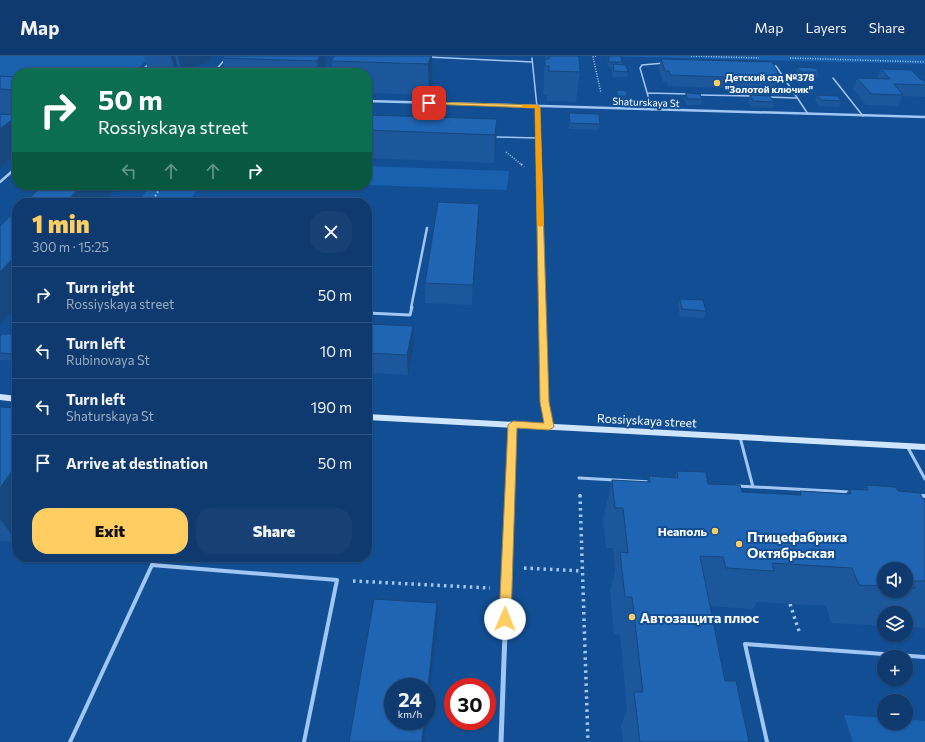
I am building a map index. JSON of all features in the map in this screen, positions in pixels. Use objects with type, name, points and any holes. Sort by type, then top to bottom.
[{"type":"main road","points":[[0,397],[12,398]]},
{"type":"main road","name":"Rossiyskaya street","points":[[372,417],[925,447]]},
{"type":"street","name":"Shaturskaya St","points":[[372,101],[925,117]]},
{"type":"street","points":[[537,107],[545,402],[549,427]]},
{"type":"street","points":[[501,742],[505,589],[513,425]]},
{"type":"lane","points":[[217,68],[228,56]]},
{"type":"lane","points":[[423,57],[532,62]]},
{"type":"lane","points":[[532,58],[537,107]]},
{"type":"lane","points":[[144,68],[153,60]]},
{"type":"lane","points":[[652,110],[640,68],[642,65],[651,63],[666,63]]},
{"type":"lane","points":[[768,66],[776,66],[808,114]]},
{"type":"lane","points":[[833,78],[863,116]]},
{"type":"lane","points":[[647,93],[757,97]]},
{"type":"lane","points":[[765,97],[796,98]]},
{"type":"lane","points":[[488,136],[538,138]]},
{"type":"lane","points":[[0,182],[12,171]]},
{"type":"lane","points":[[372,313],[410,315],[427,228]]},
{"type":"lane","points":[[740,437],[753,487]]},
{"type":"lane","points":[[907,446],[925,479]]},
{"type":"lane","points":[[579,478],[658,482]]},
{"type":"lane","points":[[730,486],[855,493]]},
{"type":"lane","points":[[909,496],[925,496]]},
{"type":"lane","points":[[70,742],[154,562]]},
{"type":"lane","points":[[152,565],[337,580],[304,742]]},
{"type":"lane","points":[[767,742],[745,644],[925,657]]},
{"type":"path","points":[[596,56],[593,57],[605,109]]},
{"type":"path","points":[[691,56],[762,58]]},
{"type":"path","points":[[785,58],[925,62]]},
{"type":"path","points":[[488,136],[539,181]]},
{"type":"path","points":[[579,478],[588,742]]},
{"type":"path","points":[[506,567],[582,571]]},
{"type":"path","points":[[337,580],[505,589]]},
{"type":"path","points":[[790,604],[804,649]]},
{"type":"shaded area","points":[[0,56],[152,56],[138,68],[12,68],[12,90],[0,90]]},
{"type":"shaded area","points":[[598,56],[925,56],[925,64]]},
{"type":"shaded area","points":[[372,166],[509,171],[507,190],[372,185]]},
{"type":"shaded area","points":[[147,190],[197,190],[191,198],[141,198]]},
{"type":"shaded area","points":[[844,715],[877,717],[877,730],[913,730],[913,720],[925,721],[925,742],[853,742]]},
{"type":"building","points":[[224,56],[320,56],[317,61],[222,58]]},
{"type":"building","points":[[334,56],[431,56],[428,64],[331,61]]},
{"type":"building","points":[[549,56],[579,56],[580,72],[549,71],[549,66],[545,66],[545,59],[549,59]]},
{"type":"building","points":[[608,56],[621,56],[622,62],[609,62]]},
{"type":"building","points":[[661,59],[772,62],[779,74],[774,74],[777,79],[670,75],[669,71],[665,71]]},
{"type":"building","points":[[613,64],[626,65],[628,72],[614,71]]},
{"type":"building","points":[[797,67],[815,68],[819,72],[801,72]]},
{"type":"building","points":[[881,69],[911,70],[921,80],[925,80],[925,85],[894,84],[903,95],[871,94],[857,78],[890,79]]},
{"type":"building","points":[[0,76],[12,77],[12,90],[0,89]]},
{"type":"building","points":[[617,90],[627,91],[627,96],[617,96]]},
{"type":"building","points":[[686,93],[700,94],[702,99],[687,99]]},
{"type":"building","points":[[750,95],[770,96],[774,102],[753,101]]},
{"type":"building","points":[[817,95],[838,96],[841,101],[821,100]]},
{"type":"building","points":[[569,113],[599,114],[600,124],[570,123]]},
{"type":"building","points":[[0,114],[12,115],[12,120],[0,129]]},
{"type":"building","points":[[372,115],[497,119],[495,135],[372,130]]},
{"type":"building","points":[[38,190],[77,190],[70,198],[29,198]]},
{"type":"building","points":[[438,202],[479,204],[473,285],[425,283]]},
{"type":"building","points":[[12,215],[12,259],[0,272],[0,226]]},
{"type":"building","points":[[680,299],[703,300],[706,311],[682,309]]},
{"type":"building","points":[[372,324],[413,326],[407,355],[372,353]]},
{"type":"building","points":[[2,334],[12,334],[12,354],[0,353],[0,336]]},
{"type":"building","points":[[0,407],[12,408],[12,471],[0,488]]},
{"type":"building","points":[[677,471],[706,472],[708,484],[740,485],[742,492],[801,495],[800,491],[851,494],[849,489],[868,490],[866,485],[895,487],[898,491],[920,493],[923,499],[925,499],[925,581],[913,581],[913,562],[877,562],[877,586],[859,585],[852,568],[772,563],[774,571],[726,568],[723,557],[700,556],[725,681],[736,681],[749,742],[640,742],[634,692],[643,692],[632,597],[625,597],[620,552],[628,553],[623,508],[615,508],[612,480],[650,482],[649,476],[678,478]]},
{"type":"building","points":[[374,599],[437,603],[429,678],[384,678],[384,730],[423,730],[422,742],[349,742]]},
{"type":"slow traffic","points":[[523,107],[537,107],[540,225]]},
{"type":"place","name":"Детский сад №378 \"Золотой ключик\"","points":[[717,83]]},
{"type":"place","name":"Неаполь","points":[[715,531]]},
{"type":"place","name":"Птицефабрика Октябрьская","points":[[739,544]]},
{"type":"place","name":"Автозащита плюс","points":[[632,617]]},
{"type":"route","points":[[429,103],[537,107],[545,402],[549,427],[513,425],[505,619]]}]
